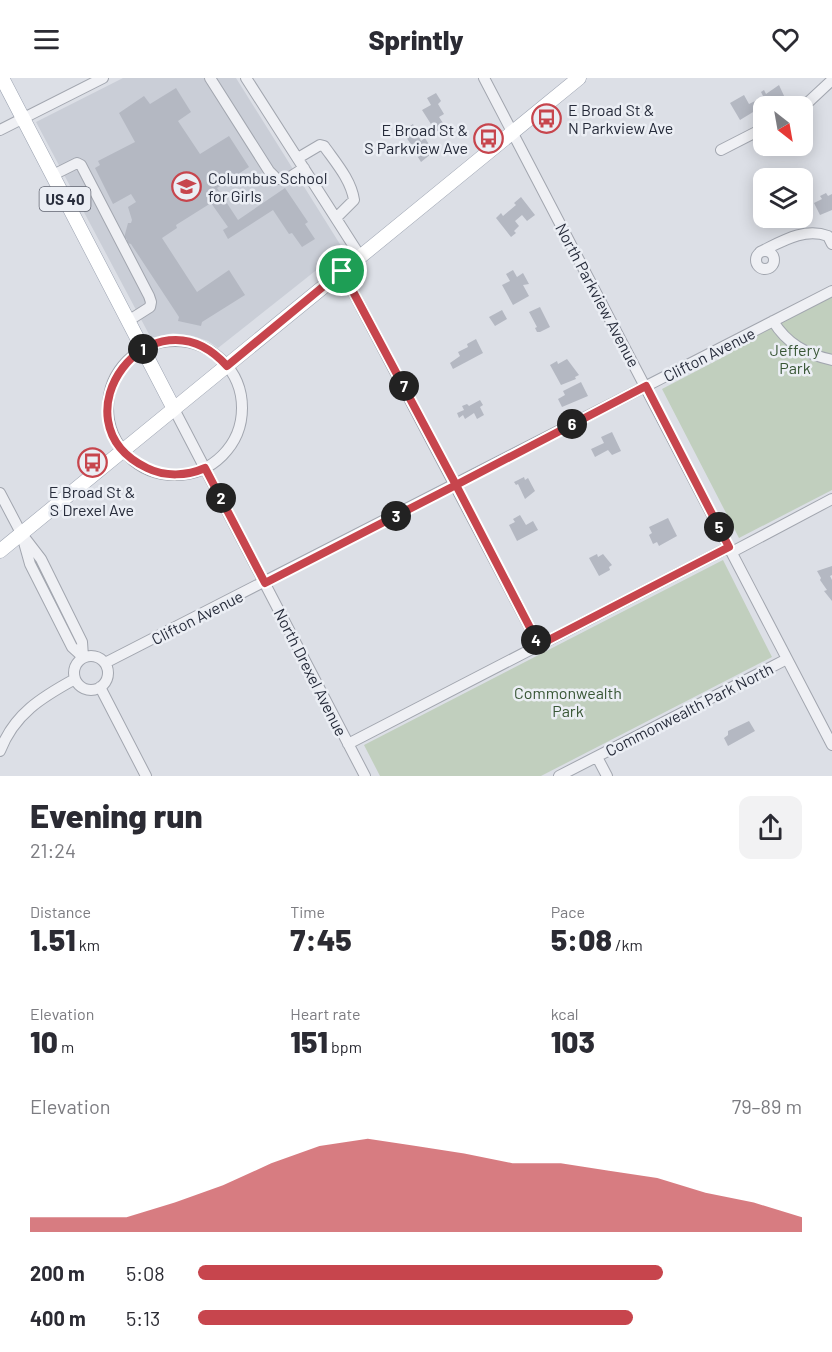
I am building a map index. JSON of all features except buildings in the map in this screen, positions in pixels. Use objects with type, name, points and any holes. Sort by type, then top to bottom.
[{"type":"main road","name":"US 40","points":[[2,78],[174,409]]},
{"type":"main road","points":[[0,551],[579,78]]},
{"type":"street","points":[[0,130],[103,78]]},
{"type":"street","points":[[210,78],[269,171],[277,179],[286,179],[304,168]]},
{"type":"street","points":[[246,78],[360,256]]},
{"type":"street","name":"North Parkview Avenue","points":[[484,78],[832,745]]},
{"type":"street","points":[[813,98],[832,80]]},
{"type":"street","points":[[721,150],[753,134]]},
{"type":"street","points":[[298,158],[320,144],[324,146],[346,177],[354,200],[336,218]]},
{"type":"street","points":[[53,175],[77,163],[81,165],[86,174],[151,302],[150,307],[128,321]]},
{"type":"street","points":[[760,252],[788,239],[811,233],[828,236],[832,242]]},
{"type":"street","points":[[342,271],[539,645]]},
{"type":"street","name":"Clifton Avenue","points":[[105,663],[832,291]]},
{"type":"street","points":[[773,321],[793,345],[806,352],[832,360]]},
{"type":"street","points":[[165,342],[188,342],[209,350],[227,366],[240,392],[241,422],[236,436],[218,460],[193,473],[161,473],[140,465],[123,450],[110,426],[108,413],[111,387],[123,367],[143,349],[165,342]]},
{"type":"street","name":"North Drexel Avenue","points":[[174,409],[365,776]]},
{"type":"street","points":[[0,493],[21,533],[30,564],[72,647],[83,657]]},
{"type":"street","points":[[348,744],[539,645],[832,499]]},
{"type":"street","points":[[97,656],[105,663],[108,674],[104,684],[100,687],[94,690],[82,688],[75,679],[74,667],[83,657],[97,656]]},
{"type":"street","name":"Commonwealth Park North","points":[[559,776],[787,659]]},
{"type":"street","points":[[0,751],[14,724],[25,711],[75,679]]},
{"type":"street","points":[[100,687],[146,776]]},
{"type":"street","points":[[597,757],[607,776]]},
{"type":"shaded area","name":"Columbus School for Girls","points":[[123,78],[236,78],[343,249],[218,348],[208,341],[193,336],[173,333],[151,338],[36,122]]},
{"type":"green space","name":"Jeffery Park","points":[[832,296],[832,490],[739,538],[662,389],[729,354],[743,342]]},
{"type":"green space","name":"Commonwealth Park","points":[[723,560],[772,657],[541,776],[380,776],[364,745]]},
{"type":"place","name":"E Broad St & N Parkview Ave","points":[[547,118]]},
{"type":"place","name":"E Broad St & S Parkview Ave","points":[[489,138]]},
{"type":"place","name":"Columbus School for Girls","points":[[187,186]]},
{"type":"place","name":"E Broad St & S Drexel Ave","points":[[92,463]]},
{"type":"route","points":[[342,271],[227,366],[219,357],[196,344],[165,342],[143,349],[132,357],[116,376],[111,387],[108,413],[110,426],[123,450],[140,465],[161,473],[193,473],[205,468],[265,583],[456,485],[539,645],[729,547],[646,386],[456,485],[342,271]]}]
